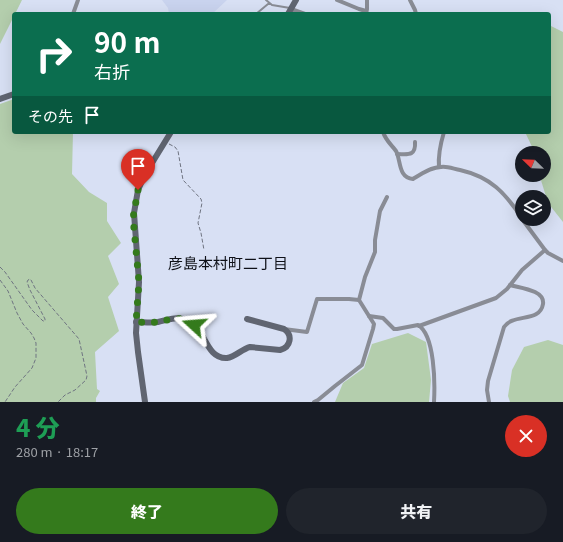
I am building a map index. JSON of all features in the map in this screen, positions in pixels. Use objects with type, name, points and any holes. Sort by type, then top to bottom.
[{"type":"street","points":[[74,12],[78,0]]},
{"type":"street","points":[[290,11],[296,0]]},
{"type":"street","points":[[336,0],[364,12]]},
{"type":"street","points":[[366,12],[368,0]]},
{"type":"street","points":[[410,0],[416,12]]},
{"type":"street","points":[[0,99],[12,95]]},
{"type":"street","points":[[145,402],[136,342],[139,282],[134,213],[141,182],[170,134]]},
{"type":"street","points":[[384,134],[386,140],[397,154],[403,174],[410,179],[439,167],[468,172],[484,178],[502,193],[515,208]]},
{"type":"street","points":[[439,167],[444,134]]},
{"type":"street","points":[[397,154],[411,154],[414,152],[414,142]]},
{"type":"street","points":[[314,402],[362,365],[374,329],[374,324],[359,300],[365,277],[375,252],[375,240],[380,211],[387,197]]},
{"type":"street","points":[[527,226],[545,250],[563,261]]},
{"type":"street","points":[[419,326],[490,300],[503,293],[525,267],[545,250]]},
{"type":"street","points":[[489,402],[487,390],[488,381],[504,327],[512,320],[536,314],[540,311],[543,304],[542,298],[539,294],[510,285]]},
{"type":"street","points":[[248,319],[284,329],[307,332],[317,299],[359,300]]},
{"type":"street","points":[[369,316],[384,318],[394,329],[399,329],[414,324],[423,329],[431,352],[435,382],[434,402]]},
{"type":"street","points":[[136,322],[157,322],[177,318],[187,320],[198,329],[211,351],[225,358],[250,347],[283,350],[290,341],[289,334],[284,329]]},
{"type":"lane","points":[[266,0],[270,4],[288,8],[290,11]]},
{"type":"lane","points":[[258,12],[270,4]]},
{"type":"path","points":[[166,141],[178,151],[183,180],[201,199],[202,203],[198,223],[204,250]]},
{"type":"path","points":[[0,267],[32,310],[43,322],[45,318],[27,282],[28,280],[32,280],[35,288],[79,339],[87,376],[86,380],[75,390],[66,394],[58,402]]},
{"type":"path","points":[[0,280],[8,290],[17,313],[36,343],[36,358],[32,368],[5,402]]},
{"type":"shaded area","points":[[162,0],[227,0],[214,12],[169,12],[168,8]]},
{"type":"green space","points":[[0,0],[22,0],[16,12],[12,12],[12,20],[0,44]]},
{"type":"green space","points":[[551,26],[563,32],[563,222],[551,207],[551,190],[544,190],[542,182],[551,182],[551,146],[532,146],[526,134],[551,134]]},
{"type":"green space","points":[[12,100],[12,134],[73,134],[72,174],[89,192],[107,203],[107,221],[121,243],[108,256],[119,284],[108,297],[119,331],[95,352],[97,389],[100,391],[96,398],[96,402],[0,402],[0,104]]},
{"type":"green space","points":[[408,333],[426,342],[431,380],[429,402],[335,402],[343,383],[364,368],[372,344]]},
{"type":"green space","points":[[548,340],[563,345],[563,402],[510,402],[508,396],[512,370],[524,347]]},
{"type":"district","name":"彦島本村町二丁目","points":[[228,264]]},
{"type":"route","points":[[138,190],[133,218],[139,282],[136,322],[157,322],[182,318],[194,325]]}]
